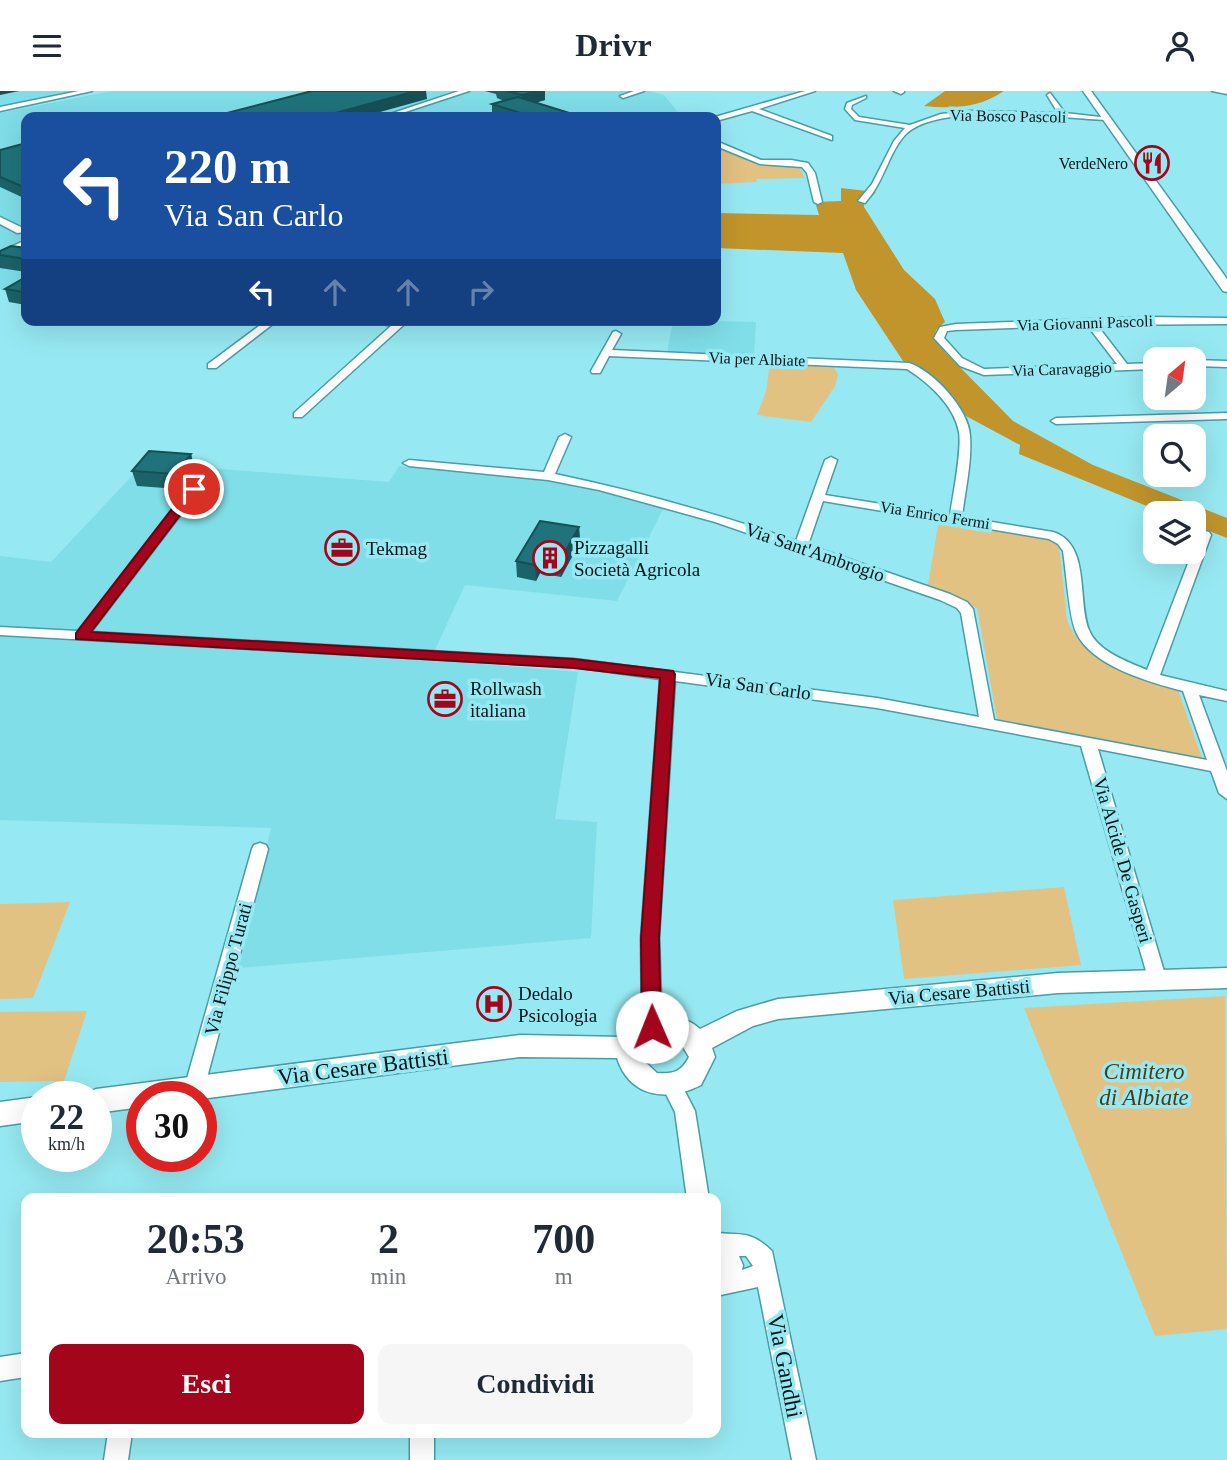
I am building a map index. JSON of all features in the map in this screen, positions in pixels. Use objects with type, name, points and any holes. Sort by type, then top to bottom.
[{"type":"street","points":[[47,91],[61,97]]},
{"type":"street","points":[[0,109],[89,91]]},
{"type":"street","points":[[400,112],[466,91]]},
{"type":"street","points":[[623,96],[641,91]]},
{"type":"street","points":[[721,117],[812,91]]},
{"type":"street","points":[[1087,91],[1227,288]]},
{"type":"street","points":[[1215,91],[1227,92]]},
{"type":"street","points":[[1050,95],[1063,117]]},
{"type":"street","name":"Via Bosco Pascoli","points":[[864,97],[849,104],[848,109],[857,119],[912,127],[955,112],[1106,118]]},
{"type":"street","points":[[753,109],[829,138]]},
{"type":"street","points":[[862,201],[882,179],[887,160],[906,130],[912,127]]},
{"type":"street","points":[[721,145],[760,162],[801,164],[808,168],[818,202]]},
{"type":"street","points":[[3,222],[21,232]]},
{"type":"street","points":[[0,257],[21,238]]},
{"type":"street","name":"Via Giovanni Pascoli","points":[[969,369],[957,361],[939,338],[943,329],[1147,320],[1227,321]]},
{"type":"street","points":[[1091,324],[1124,367]]},
{"type":"street","points":[[212,366],[265,326]]},
{"type":"street","points":[[298,415],[399,326]]},
{"type":"street","points":[[596,371],[616,334]]},
{"type":"street","name":"Via per Albiate","points":[[604,353],[909,366],[942,392],[965,434],[956,519]]},
{"type":"street","points":[[1206,363],[1227,364]]},
{"type":"street","name":"Via Caravaggio","points":[[969,369],[1009,372],[1143,366]]},
{"type":"street","points":[[1206,407],[1227,407]]},
{"type":"street","points":[[1056,421],[1227,416]]},
{"type":"street","points":[[409,463],[548,476],[565,437]]},
{"type":"street","points":[[801,546],[831,460]]},
{"type":"street","name":"Via Sant'Ambrogio","points":[[548,476],[651,500],[801,546],[962,605],[968,612],[987,723]]},
{"type":"street","points":[[81,636],[194,489]]},
{"type":"street","name":"Via Enrico Fermi","points":[[818,497],[1053,536],[1062,541],[1069,551],[1082,631],[1087,642],[1111,659],[1152,676]]},
{"type":"street","points":[[1194,564],[1152,676],[1227,696]]},
{"type":"street","name":"Via San Carlo","points":[[0,631],[574,663],[877,703],[1218,767]]},
{"type":"street","points":[[652,1027],[650,938],[668,674]]},
{"type":"street","points":[[1189,688],[1227,793]]},
{"type":"street","name":"Via Alcide De Gasperi","points":[[1088,743],[1157,978]]},
{"type":"street","name":"Via Filippo Turati","points":[[196,1081],[260,849]]},
{"type":"street","name":"Via Cesare Battisti","points":[[698,1043],[746,1018],[778,1009],[1006,987],[1157,978],[1227,978]]},
{"type":"street","points":[[652,1027],[677,1027],[690,1034],[698,1043],[702,1058],[699,1068],[692,1076],[672,1086],[656,1085],[640,1076],[632,1066],[630,1049],[634,1040],[652,1027]]},
{"type":"street","name":"Via Cesare Battisti","points":[[217,1086],[520,1046],[604,1046],[630,1049]]},
{"type":"street","points":[[672,1086],[685,1111],[697,1193]]},
{"type":"street","points":[[0,1114],[21,1111]]},
{"type":"street","name":"Via Gandhi","points":[[721,1245],[751,1247],[764,1259],[764,1272],[769,1283],[804,1460]]},
{"type":"street","points":[[721,1248],[726,1251],[732,1265],[731,1272],[721,1283]]},
{"type":"street","points":[[721,1285],[748,1280],[764,1272]]},
{"type":"street","points":[[0,1369],[21,1366]]},
{"type":"street","points":[[116,1460],[119,1438]]},
{"type":"street","points":[[422,1438],[422,1460]]},
{"type":"shaded area","points":[[0,91],[75,91],[0,106]]},
{"type":"shaded area","points":[[112,91],[649,91],[664,95],[678,112],[21,112],[21,294],[0,289],[0,113]]},
{"type":"shaded area","points":[[945,91],[1004,91],[985,101],[966,106],[924,106]]},
{"type":"shaded area","points":[[841,188],[876,192],[864,207],[904,270],[935,299],[945,322],[936,330],[935,337],[946,353],[1013,421],[1093,465],[1184,501],[1143,501],[1143,504],[1019,454],[1020,445],[966,416],[948,392],[903,361],[856,290],[843,253],[721,248],[721,213],[819,215],[815,202],[841,201]]},
{"type":"shaded area","points":[[721,321],[756,322],[754,357],[667,353],[672,326],[721,326]]},
{"type":"shaded area","points":[[144,463],[389,482],[399,466],[549,480],[664,507],[617,601],[465,585],[435,650],[435,660],[578,672],[555,819],[597,822],[591,938],[239,968],[271,828],[0,820],[0,556],[51,562]]},
{"type":"shaded area","points":[[1206,510],[1227,518],[1227,538],[1206,530]]},
{"type":"green space","points":[[721,148],[759,165],[799,167],[805,178],[757,179],[756,182],[721,184]]},
{"type":"green space","points":[[770,363],[833,366],[838,374],[835,386],[811,422],[757,415],[766,391]]},
{"type":"green space","points":[[938,525],[1045,535],[1059,544],[1067,620],[1075,635],[1099,657],[1130,673],[1178,690],[1202,758],[997,719],[977,608],[928,585]]},
{"type":"green space","points":[[1064,887],[1081,965],[904,979],[893,900]]},
{"type":"green space","points":[[70,902],[33,998],[0,999],[0,904]]},
{"type":"green space","name":"Cimitero di Albiate","points":[[1225,996],[1227,1329],[1155,1336],[1024,1008]]},
{"type":"green space","points":[[87,1011],[64,1081],[0,1082],[0,1012]]},
{"type":"building","points":[[312,91],[416,91],[339,112],[231,112]]},
{"type":"building","points":[[507,91],[538,91],[522,95]]},
{"type":"building","points":[[518,97],[566,112],[517,112],[492,104]]},
{"type":"building","points":[[21,144],[21,186],[0,177],[0,150]]},
{"type":"building","points":[[11,246],[21,247],[21,258],[0,255],[0,251]]},
{"type":"building","points":[[21,280],[21,292],[5,289]]},
{"type":"building","points":[[149,451],[191,454],[175,474],[132,471]]},
{"type":"building","points":[[540,521],[579,527],[560,561],[539,558],[535,565],[516,561]]},
{"type":"place","name":"VerdeNero","points":[[1152,163]]},
{"type":"place","name":"Tekmag","points":[[342,548]]},
{"type":"place","name":"Pizzagalli Società Agricola","points":[[550,558]]},
{"type":"place","name":"Rollwash italiana","points":[[445,699]]},
{"type":"place","name":"Dedalo Psicologia","points":[[494,1004]]},
{"type":"route","points":[[194,489],[81,636],[574,663],[668,674],[650,938],[652,1027]]}]
